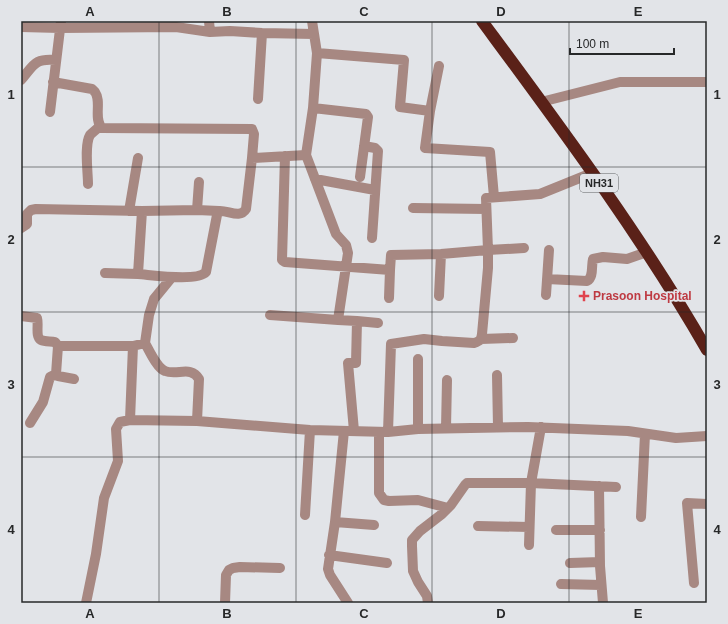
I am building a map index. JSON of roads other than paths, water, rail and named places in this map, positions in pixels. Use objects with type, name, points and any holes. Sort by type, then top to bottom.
[{"type":"highway","name":"NH31","points":[[482,21],[647,252],[707,350]]},
{"type":"street","points":[[209,21],[210,32]]},
{"type":"street","points":[[312,21],[317,53],[313,108],[306,155],[336,234],[346,245],[348,253],[338,320]]},
{"type":"street","points":[[21,26],[176,24],[210,32],[230,26],[262,33],[314,34]]},
{"type":"street","points":[[50,112],[60,25]]},
{"type":"street","points":[[258,99],[262,33]]},
{"type":"street","points":[[317,53],[404,60],[400,107],[430,111]]},
{"type":"street","points":[[21,80],[39,61],[44,59],[56,60]]},
{"type":"street","points":[[439,66],[430,111],[425,148],[490,152],[494,197]]},
{"type":"street","points":[[53,82],[92,89],[95,92],[98,101],[100,126]]},
{"type":"street","points":[[541,102],[620,82],[707,82]]},
{"type":"street","points":[[313,108],[366,114],[368,117],[360,177]]},
{"type":"street","points":[[21,228],[28,224],[27,214],[31,210],[36,209],[129,211],[197,210],[223,211],[240,214],[246,209],[254,134],[252,129],[107,129],[100,126]]},
{"type":"street","points":[[88,184],[88,140],[100,126]]},
{"type":"street","points":[[364,146],[375,148],[378,151],[372,238]]},
{"type":"street","points":[[252,158],[306,155]]},
{"type":"street","points":[[284,156],[282,260],[285,262],[390,270]]},
{"type":"street","points":[[129,211],[138,158]]},
{"type":"street","points":[[481,339],[488,268],[486,198],[540,194],[592,173]]},
{"type":"street","points":[[315,179],[375,190]]},
{"type":"street","points":[[197,210],[199,182]]},
{"type":"street","points":[[413,208],[486,209]]},
{"type":"street","points":[[138,274],[142,211]]},
{"type":"street","points":[[105,273],[172,277],[198,277],[203,275],[206,272],[219,211]]},
{"type":"street","points":[[389,298],[391,255],[441,254],[524,248]]},
{"type":"street","points":[[546,295],[549,250]]},
{"type":"street","points":[[547,279],[587,281],[590,279],[593,259],[603,257],[627,259],[647,252]]},
{"type":"street","points":[[439,296],[441,254]]},
{"type":"street","points":[[172,277],[154,299],[149,315],[145,343],[163,371],[192,372],[196,374],[199,379],[197,421]]},
{"type":"street","points":[[270,315],[378,322]]},
{"type":"street","points":[[21,316],[37,318],[38,336],[40,339],[42,341],[55,342],[58,346],[133,346],[145,343]]},
{"type":"street","points":[[348,603],[330,575],[328,569],[349,431],[348,363],[356,363],[357,321]]},
{"type":"street","points":[[448,508],[418,500],[384,500],[379,493],[392,344],[424,338],[474,343],[481,339],[513,338]]},
{"type":"street","points":[[56,374],[58,346]]},
{"type":"street","points":[[130,420],[133,346]]},
{"type":"street","points":[[418,359],[418,429]]},
{"type":"street","points":[[56,374],[58,376],[74,379]]},
{"type":"street","points":[[30,422],[43,402],[50,377],[56,374]]},
{"type":"street","points":[[497,375],[498,427]]},
{"type":"street","points":[[446,428],[447,380]]},
{"type":"street","points":[[86,603],[96,554],[104,498],[118,461],[116,429],[120,422],[130,420],[197,421],[310,430],[384,432],[446,428],[541,427],[628,431],[676,438],[707,436]]},
{"type":"street","points":[[529,545],[530,483],[541,427]]},
{"type":"street","points":[[305,515],[310,430]]},
{"type":"street","points":[[641,517],[645,434]]},
{"type":"street","points":[[428,603],[427,596],[413,571],[412,540],[420,531],[448,508],[464,485],[530,483],[616,487]]},
{"type":"street","points":[[599,486],[600,562],[603,603]]},
{"type":"street","points":[[694,583],[687,503],[707,504]]},
{"type":"street","points":[[335,522],[374,525]]},
{"type":"street","points":[[478,526],[529,527]]},
{"type":"street","points":[[556,530],[600,530]]},
{"type":"street","points":[[329,555],[387,563]]},
{"type":"street","points":[[570,563],[600,562]]},
{"type":"street","points":[[226,603],[226,575],[229,570],[240,567],[280,568]]},
{"type":"street","points":[[561,584],[601,585]]},
{"type":"place","name":"Prasoon Hospital","points":[[584,296]]}]
